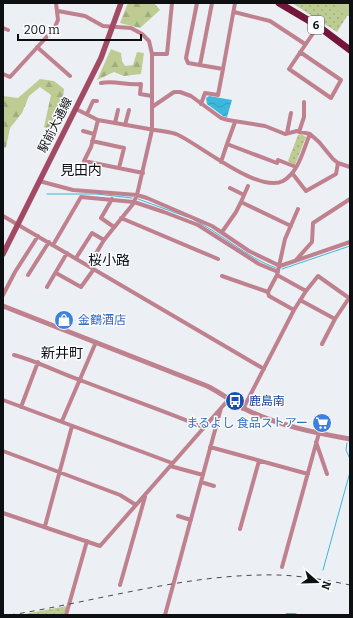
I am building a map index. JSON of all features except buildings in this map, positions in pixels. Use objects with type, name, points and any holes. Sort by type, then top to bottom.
[{"type":"highway","name":"6","points":[[279,3],[318,26],[350,50]]},
{"type":"main road","name":"駅前大通線","points":[[3,254],[100,58],[113,28],[121,3]]},
{"type":"street","points":[[3,74],[10,77],[54,29],[58,20],[56,3]]},
{"type":"street","points":[[152,54],[167,54],[172,3]]},
{"type":"street","points":[[197,3],[186,58],[188,63],[223,69]]},
{"type":"street","points":[[200,65],[212,3]]},
{"type":"street","points":[[201,104],[205,93],[218,95],[235,3]]},
{"type":"street","points":[[58,11],[85,16],[104,26],[113,28],[125,26],[142,34],[149,41],[152,54],[152,130],[137,195],[134,202],[104,240],[88,265]]},
{"type":"street","points":[[234,12],[270,21],[305,44]]},
{"type":"street","points":[[300,52],[341,80],[331,98],[290,69],[300,52],[305,44],[318,26]]},
{"type":"street","points":[[3,28],[8,30]]},
{"type":"street","points":[[37,46],[70,76]]},
{"type":"street","points":[[101,83],[112,81],[131,85],[141,84],[140,94],[152,96]]},
{"type":"street","points":[[152,107],[174,92],[180,92],[191,96],[221,118],[235,122],[260,125],[280,132],[300,132],[310,134],[338,163],[350,166]]},
{"type":"street","points":[[87,114],[93,102],[98,101]]},
{"type":"street","points":[[300,132],[304,117],[304,102]]},
{"type":"street","points":[[76,109],[98,120],[178,135],[228,167],[267,182],[282,182],[292,173],[310,134]]},
{"type":"street","points":[[115,123],[118,110]]},
{"type":"street","points":[[125,125],[129,110]]},
{"type":"street","points":[[287,133],[291,113]]},
{"type":"street","points":[[98,120],[91,147],[84,161],[143,173]]},
{"type":"street","points":[[221,162],[235,122]]},
{"type":"street","points":[[83,131],[94,134]]},
{"type":"street","points":[[92,141],[124,148],[119,168]]},
{"type":"street","points":[[227,144],[277,163],[278,160],[296,167]]},
{"type":"street","points":[[292,173],[306,190],[336,174],[338,163]]},
{"type":"street","points":[[39,181],[73,190],[137,195],[192,216],[222,232],[249,251],[280,266],[350,242]]},
{"type":"street","points":[[222,232],[236,212],[248,186]]},
{"type":"street","points":[[230,188],[244,195]]},
{"type":"street","points":[[28,275],[51,244],[82,197],[134,202],[198,225],[259,264],[306,291]]},
{"type":"street","points":[[112,199],[102,218],[114,227]]},
{"type":"street","points":[[296,260],[312,242],[313,223],[350,199]]},
{"type":"street","points":[[241,202],[291,226]]},
{"type":"street","points":[[268,292],[278,274],[285,240],[298,209]]},
{"type":"street","points":[[3,216],[264,369]]},
{"type":"street","points":[[121,218],[218,259]]},
{"type":"street","points":[[76,258],[92,233],[104,240]]},
{"type":"street","points":[[3,295],[15,272],[38,236]]},
{"type":"street","points":[[47,287],[67,253]]},
{"type":"street","points":[[56,273],[81,287],[94,269]]},
{"type":"street","points":[[222,276],[268,292],[269,296],[294,310]]},
{"type":"street","points":[[243,409],[294,310],[318,276],[350,298],[335,319],[322,344]]},
{"type":"street","points":[[300,300],[335,319]]},
{"type":"street","points":[[3,306],[207,386],[243,409],[266,418],[318,433],[350,439]]},
{"type":"street","points":[[62,421],[96,342]]},
{"type":"street","points":[[14,355],[38,362],[80,380],[119,393],[203,427]]},
{"type":"street","points":[[21,407],[38,362]]},
{"type":"street","points":[[3,512],[100,546],[229,399]]},
{"type":"street","points":[[3,400],[62,421],[171,465],[203,476]]},
{"type":"street","points":[[165,615],[221,407]]},
{"type":"street","points":[[45,526],[72,426]]},
{"type":"street","points":[[282,567],[318,433]]},
{"type":"street","points":[[316,442],[327,474]]},
{"type":"street","points":[[210,447],[308,474]]},
{"type":"street","points":[[3,452],[120,495],[136,505]]},
{"type":"street","points":[[240,529],[259,461]]},
{"type":"street","points":[[201,482],[214,486]]},
{"type":"street","points":[[120,585],[145,494]]},
{"type":"street","points":[[178,516],[191,520]]},
{"type":"street","points":[[66,615],[87,541]]},
{"type":"street","points":[[287,615],[295,615]]},
{"type":"green space","points":[[128,3],[154,3],[160,10],[140,28],[120,23]]},
{"type":"green space","points":[[292,3],[350,3],[350,16],[347,16],[337,32]]},
{"type":"green space","points":[[335,3],[350,3],[350,11],[335,10]]},
{"type":"green space","points":[[111,49],[121,53],[122,61],[125,66],[133,65],[137,52],[144,53],[141,74],[124,76],[114,72],[97,80]]},
{"type":"green space","points":[[40,79],[54,81],[64,89],[62,110],[51,130],[44,127],[51,95],[40,87],[29,96],[22,113],[10,128],[6,147],[3,149],[3,96],[18,98]]},
{"type":"green space","points":[[301,134],[306,137],[295,165],[288,161],[298,135]]},
{"type":"green space","points":[[67,606],[65,615],[19,615]]},
{"type":"water","points":[[209,96],[232,100],[227,117],[223,116],[207,104],[206,98]]},
{"type":"waterway","points":[[47,194],[97,194],[132,198]]},
{"type":"waterway","points":[[138,199],[187,217]]},
{"type":"waterway","points":[[194,220],[254,258],[276,268]]},
{"type":"waterway","points":[[282,269],[350,246]]},
{"type":"waterway","points":[[347,443],[346,450],[350,459]]},
{"type":"waterway","points":[[323,570],[350,472]]},
{"type":"railway","points":[[10,615],[136,590],[231,576],[284,575],[350,585]]},
{"type":"place","name":"金鶴酒店","points":[[64,320]]},
{"type":"place","name":"鹿島南","points":[[235,401]]},
{"type":"place","name":"まるよし 食品ストアー","points":[[322,423]]},
{"type":"district","name":"見田内","points":[[81,170]]},
{"type":"district","name":"桜小路","points":[[109,260]]},
{"type":"district","name":"新井町","points":[[62,353]]}]
